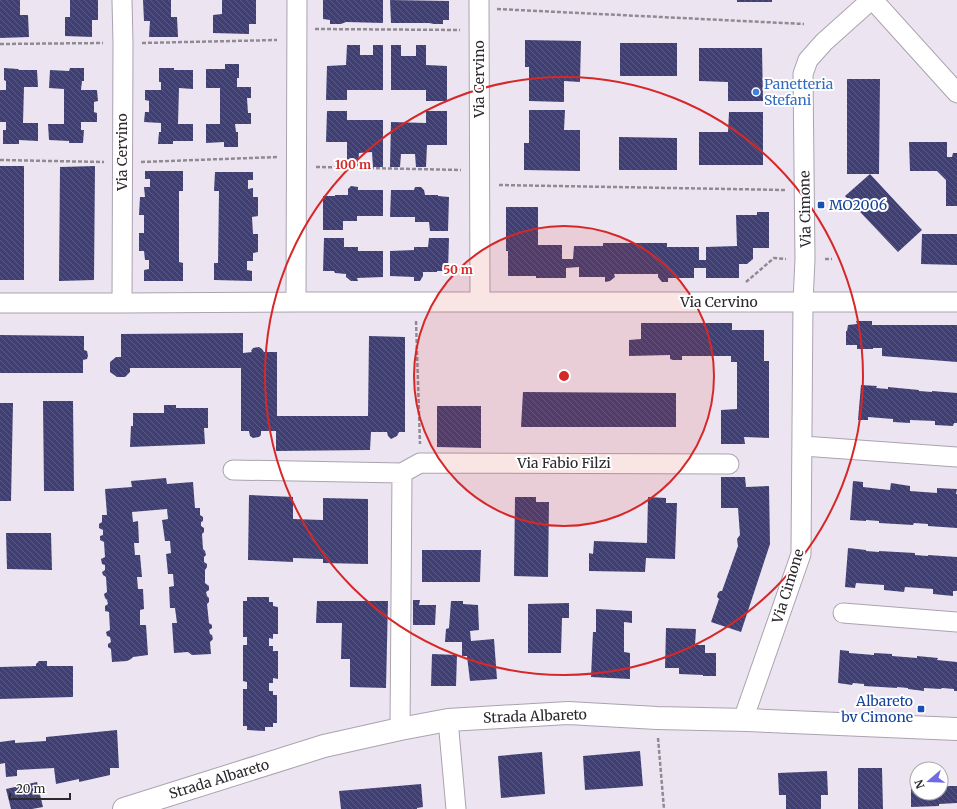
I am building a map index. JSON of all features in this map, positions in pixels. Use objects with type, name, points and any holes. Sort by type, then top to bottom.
[{"type":"street","name":"Via Cervino","points":[[122,0],[122,303]]},
{"type":"street","points":[[296,302],[297,0]]},
{"type":"street","points":[[872,0],[957,94]]},
{"type":"street","name":"Via Cimone","points":[[743,720],[801,554],[803,302],[805,259],[803,74],[808,60],[824,42],[872,0]]},
{"type":"street","name":"Via Cervino","points":[[479,4],[480,302]]},
{"type":"street","name":"Via Cervino","points":[[0,303],[957,302]]},
{"type":"street","points":[[803,446],[957,456]]},
{"type":"street","name":"Via Fabio Filzi","points":[[402,473],[420,463],[729,464]]},
{"type":"street","points":[[233,470],[402,473],[400,729]]},
{"type":"street","points":[[843,613],[957,622]]},
{"type":"street","name":"Strada Albareto","points":[[124,809],[324,746],[448,720],[568,713],[657,718],[957,729]]},
{"type":"street","points":[[448,720],[456,809]]},
{"type":"path","points":[[479,4],[804,24]]},
{"type":"path","points":[[0,44],[297,39],[313,30],[479,30]]},
{"type":"path","points":[[0,160],[122,162],[281,157],[297,166],[480,178],[804,190]]},
{"type":"path","points":[[415,302],[420,463]]},
{"type":"path","points":[[657,718],[664,809]]},
{"type":"building","points":[[0,0],[20,0],[20,15],[28,15],[29,37],[0,38]]},
{"type":"building","points":[[70,0],[98,0],[98,20],[92,20],[92,37],[65,36],[65,17],[70,17]]},
{"type":"building","points":[[143,0],[171,0],[171,17],[177,17],[178,37],[149,37],[150,21],[144,21]]},
{"type":"building","points":[[222,0],[256,0],[256,24],[249,24],[249,34],[213,33],[213,15],[222,14]]},
{"type":"building","points":[[323,0],[383,0],[383,23],[346,22],[341,24],[330,24],[330,20],[323,19]]},
{"type":"building","points":[[390,0],[449,1],[449,20],[443,20],[443,24],[391,23]]},
{"type":"building","points":[[737,0],[772,0],[772,2],[737,2]]},
{"type":"building","points":[[525,40],[581,41],[580,82],[564,81],[564,102],[529,101],[529,67],[525,67]]},
{"type":"building","points":[[620,43],[677,43],[677,76],[620,76]]},
{"type":"building","points":[[347,45],[360,45],[360,55],[373,55],[373,45],[383,45],[383,90],[347,90],[347,100],[326,100],[327,66],[346,65]]},
{"type":"building","points":[[391,45],[401,45],[401,56],[416,56],[416,45],[426,45],[426,65],[447,66],[447,101],[426,101],[426,90],[391,90]]},
{"type":"building","points":[[699,48],[762,48],[763,101],[728,101],[728,82],[699,81]]},
{"type":"building","points":[[225,64],[239,64],[239,78],[237,78],[237,87],[251,87],[251,98],[247,98],[248,113],[251,113],[251,124],[235,124],[236,132],[238,132],[238,147],[224,147],[224,142],[206,143],[206,124],[220,124],[220,88],[206,88],[206,69],[225,69]]},
{"type":"building","points":[[4,68],[37,70],[38,87],[24,87],[23,123],[38,123],[38,141],[19,140],[19,144],[3,144],[3,130],[6,130],[6,122],[0,122],[0,90],[6,90]]},
{"type":"building","points":[[70,68],[84,68],[84,81],[82,81],[81,90],[97,90],[98,101],[94,102],[94,112],[97,113],[97,122],[81,122],[81,130],[84,130],[83,143],[69,143],[69,141],[49,140],[48,124],[64,124],[64,89],[49,88],[50,70],[69,71]]},
{"type":"building","points":[[159,68],[193,70],[193,89],[179,88],[178,124],[193,124],[193,141],[173,141],[173,144],[158,144],[159,132],[161,132],[161,123],[144,122],[145,112],[149,112],[149,101],[145,100],[145,90],[161,90],[161,82],[159,82]]},
{"type":"building","points":[[847,79],[880,79],[879,174],[847,174]]},
{"type":"building","points":[[529,110],[565,110],[564,130],[580,130],[580,171],[524,170],[524,143],[529,143]]},
{"type":"building","points":[[327,111],[347,111],[347,120],[383,120],[383,167],[373,167],[372,152],[359,153],[358,166],[347,166],[347,142],[326,142]]},
{"type":"building","points":[[426,111],[447,111],[447,145],[427,145],[426,167],[416,167],[415,154],[401,154],[400,167],[390,167],[391,122],[426,123]]},
{"type":"building","points":[[729,112],[763,112],[763,165],[699,165],[699,132],[728,132]]},
{"type":"building","points":[[619,137],[677,138],[677,170],[619,170]]},
{"type":"building","points":[[909,142],[947,142],[947,157],[952,157],[953,153],[957,153],[957,206],[946,206],[946,180],[937,171],[910,171]]},
{"type":"building","points":[[0,166],[24,166],[24,280],[0,280]]},
{"type":"building","points":[[95,166],[94,280],[59,281],[60,167]]},
{"type":"building","points":[[145,171],[183,171],[183,191],[179,191],[179,262],[183,263],[183,281],[144,281],[144,270],[149,269],[149,260],[145,260],[144,251],[139,251],[139,233],[144,233],[144,215],[139,215],[140,197],[145,197],[144,187],[150,187],[150,179],[145,179]]},
{"type":"building","points":[[215,172],[253,172],[253,180],[248,180],[248,189],[253,188],[253,197],[258,197],[258,216],[252,217],[253,234],[258,234],[258,252],[253,253],[253,261],[247,261],[247,270],[252,271],[252,281],[214,280],[214,263],[218,263],[219,191],[214,191]]},
{"type":"building","points":[[870,174],[922,230],[898,252],[845,196]]},
{"type":"building","points":[[351,186],[358,187],[358,190],[383,190],[383,216],[357,216],[357,221],[343,221],[343,230],[323,230],[323,196],[348,195],[348,189]]},
{"type":"building","points":[[415,187],[421,187],[424,190],[425,195],[449,197],[448,231],[430,231],[429,222],[415,222],[415,217],[390,217],[391,190],[414,190]]},
{"type":"building","points":[[506,207],[538,207],[538,245],[562,245],[562,259],[573,259],[574,246],[603,246],[603,243],[667,243],[667,247],[699,247],[699,260],[706,260],[706,247],[737,246],[736,215],[757,215],[757,212],[769,212],[769,248],[753,248],[753,259],[747,264],[739,264],[739,278],[706,278],[706,268],[694,268],[694,278],[668,278],[668,282],[662,282],[658,277],[658,274],[614,274],[615,277],[610,281],[605,282],[605,277],[579,277],[579,267],[566,268],[566,278],[508,276],[508,251],[506,251]]},
{"type":"building","points":[[922,234],[957,234],[957,265],[921,264]]},
{"type":"building","points":[[324,238],[344,238],[344,247],[358,247],[358,251],[383,251],[383,277],[357,278],[358,281],[351,281],[346,277],[346,274],[335,273],[334,271],[323,271]]},
{"type":"building","points":[[429,238],[449,238],[448,271],[423,272],[423,276],[420,281],[414,281],[414,277],[390,276],[390,251],[414,250],[414,247],[428,247]]},
{"type":"building","points":[[856,321],[872,321],[872,325],[957,325],[957,362],[882,356],[882,348],[857,349],[857,345],[846,345],[846,331],[848,325],[857,324]]},
{"type":"building","points":[[641,323],[732,323],[732,330],[764,330],[764,361],[769,361],[769,438],[744,437],[745,444],[721,444],[721,410],[737,409],[737,362],[731,362],[731,356],[682,356],[682,360],[673,360],[670,359],[670,355],[629,356],[629,340],[641,339]]},
{"type":"building","points":[[243,333],[243,353],[252,352],[251,351],[253,348],[259,347],[264,352],[277,352],[277,416],[368,416],[369,336],[405,337],[405,432],[399,432],[397,436],[391,439],[387,432],[371,432],[370,450],[276,451],[276,431],[261,431],[261,435],[259,437],[253,438],[250,436],[249,431],[241,431],[241,368],[130,368],[130,372],[125,377],[117,377],[110,372],[110,362],[116,357],[121,357],[121,334]]},
{"type":"building","points":[[0,335],[84,336],[84,350],[87,351],[88,356],[87,359],[83,360],[83,373],[0,373]]},
{"type":"building","points":[[861,385],[877,386],[876,388],[888,389],[888,387],[919,391],[957,393],[957,423],[954,423],[953,426],[935,425],[935,421],[910,420],[910,423],[893,422],[893,419],[868,417],[868,420],[858,420]]},
{"type":"building","points":[[523,392],[676,393],[676,427],[521,427]]},
{"type":"building","points":[[43,401],[73,401],[74,491],[44,491]]},
{"type":"building","points":[[0,403],[13,403],[11,501],[0,501]]},
{"type":"building","points":[[164,405],[176,405],[176,408],[208,408],[208,428],[204,428],[205,444],[130,447],[133,413],[164,413]]},
{"type":"building","points":[[437,406],[481,406],[481,448],[437,447]]},
{"type":"building","points":[[721,477],[745,477],[746,487],[769,486],[770,544],[741,632],[711,622],[719,599],[717,597],[718,593],[722,591],[738,546],[737,539],[740,535],[738,508],[721,508]]},
{"type":"building","points":[[166,478],[167,484],[193,482],[195,508],[200,508],[200,515],[203,517],[201,526],[204,528],[204,532],[202,534],[203,549],[206,555],[204,557],[204,562],[207,564],[205,570],[205,583],[209,586],[209,590],[206,592],[209,598],[209,602],[207,604],[209,623],[212,625],[212,628],[209,630],[213,639],[210,642],[211,654],[192,655],[188,652],[174,653],[172,623],[177,623],[175,608],[170,608],[169,587],[174,586],[173,574],[168,574],[166,554],[171,553],[170,541],[165,541],[162,520],[168,519],[167,509],[132,512],[133,522],[138,521],[139,543],[134,543],[135,555],[140,555],[142,577],[137,577],[138,589],[143,589],[144,609],[140,610],[140,625],[146,625],[148,655],[133,657],[127,661],[112,662],[111,649],[108,647],[108,644],[111,642],[110,637],[107,636],[106,632],[110,630],[109,612],[105,611],[105,606],[108,604],[104,594],[107,592],[106,577],[102,572],[105,570],[105,565],[102,564],[101,559],[105,557],[104,542],[100,540],[100,536],[103,535],[103,530],[99,528],[99,524],[102,522],[102,515],[107,515],[105,489],[132,487],[131,481]]},
{"type":"building","points":[[853,481],[863,482],[863,487],[890,490],[891,483],[910,486],[910,491],[937,493],[937,488],[957,489],[957,528],[928,526],[928,524],[914,523],[913,525],[879,523],[879,521],[850,520]]},
{"type":"building","points":[[249,495],[293,497],[293,519],[323,520],[323,498],[368,499],[368,564],[323,563],[323,559],[293,558],[293,562],[248,560]]},
{"type":"building","points":[[515,497],[536,497],[536,502],[549,502],[548,577],[514,576]]},
{"type":"building","points":[[648,497],[666,498],[666,503],[677,503],[675,559],[646,558],[645,572],[589,571],[589,553],[593,554],[594,541],[647,543]]},
{"type":"building","points":[[6,533],[51,533],[52,570],[7,569]]},
{"type":"building","points":[[848,548],[866,551],[915,553],[915,555],[957,557],[957,591],[953,591],[953,596],[933,594],[933,589],[905,587],[904,592],[884,590],[884,585],[856,583],[855,588],[845,587]]},
{"type":"building","points":[[422,550],[481,550],[480,582],[422,582]]},
{"type":"building","points":[[247,597],[269,597],[269,602],[273,602],[273,606],[278,607],[278,634],[273,634],[273,639],[269,638],[269,646],[273,646],[273,651],[278,651],[278,679],[273,678],[273,683],[269,683],[269,691],[273,691],[273,695],[277,695],[277,723],[273,723],[273,727],[265,727],[265,731],[247,730],[247,726],[243,726],[243,689],[247,689],[247,682],[243,681],[243,645],[247,645],[247,637],[243,637],[243,601],[247,601]]},
{"type":"building","points":[[413,600],[420,600],[419,605],[436,605],[435,625],[413,625]]},
{"type":"building","points":[[317,601],[388,601],[386,688],[350,687],[350,659],[341,659],[342,623],[316,623]]},
{"type":"building","points":[[451,601],[463,601],[463,604],[478,605],[479,630],[470,631],[471,641],[494,639],[497,679],[470,681],[467,656],[462,656],[462,642],[445,642],[446,629],[449,628]]},
{"type":"building","points":[[569,603],[569,618],[562,618],[561,653],[528,653],[528,604]]},
{"type":"building","points":[[596,609],[632,611],[632,623],[624,622],[624,652],[630,653],[630,679],[591,677],[593,632],[596,632]]},
{"type":"building","points":[[666,628],[696,629],[695,645],[705,645],[705,653],[716,653],[716,676],[679,674],[679,668],[665,668]]},
{"type":"building","points":[[840,650],[849,651],[849,653],[874,655],[874,653],[892,654],[892,656],[917,658],[917,656],[957,662],[957,691],[954,691],[954,689],[924,688],[924,691],[908,688],[838,683]]},
{"type":"building","points":[[432,654],[457,655],[456,686],[431,686]]},
{"type":"building","points":[[39,661],[47,661],[47,666],[73,666],[73,697],[0,699],[0,667],[36,666]]},
{"type":"building","points":[[117,730],[119,768],[110,768],[110,775],[79,782],[79,779],[56,784],[54,768],[17,770],[17,776],[6,777],[5,763],[0,764],[0,742],[15,740],[15,743],[46,741],[46,737]]},
{"type":"building","points":[[640,751],[643,786],[585,790],[583,756]]},
{"type":"building","points":[[542,752],[545,794],[501,798],[498,756]]},
{"type":"building","points":[[858,768],[882,768],[883,809],[858,809]]},
{"type":"building","points":[[827,771],[828,795],[821,795],[821,809],[786,809],[786,795],[779,795],[778,773]]},
{"type":"building","points":[[37,782],[43,807],[32,809],[11,809],[6,789]]},
{"type":"building","points":[[421,784],[423,807],[417,809],[341,809],[339,791]]},
{"type":"building","points":[[949,786],[957,786],[957,803],[939,804],[939,806],[911,807],[911,801],[949,801]]},
{"type":"place","name":"Panetteria Stefani","points":[[756,92]]},
{"type":"place","name":"MO2006","points":[[821,205]]},
{"type":"place","name":"Albareto bv Cimone","points":[[921,709]]}]
